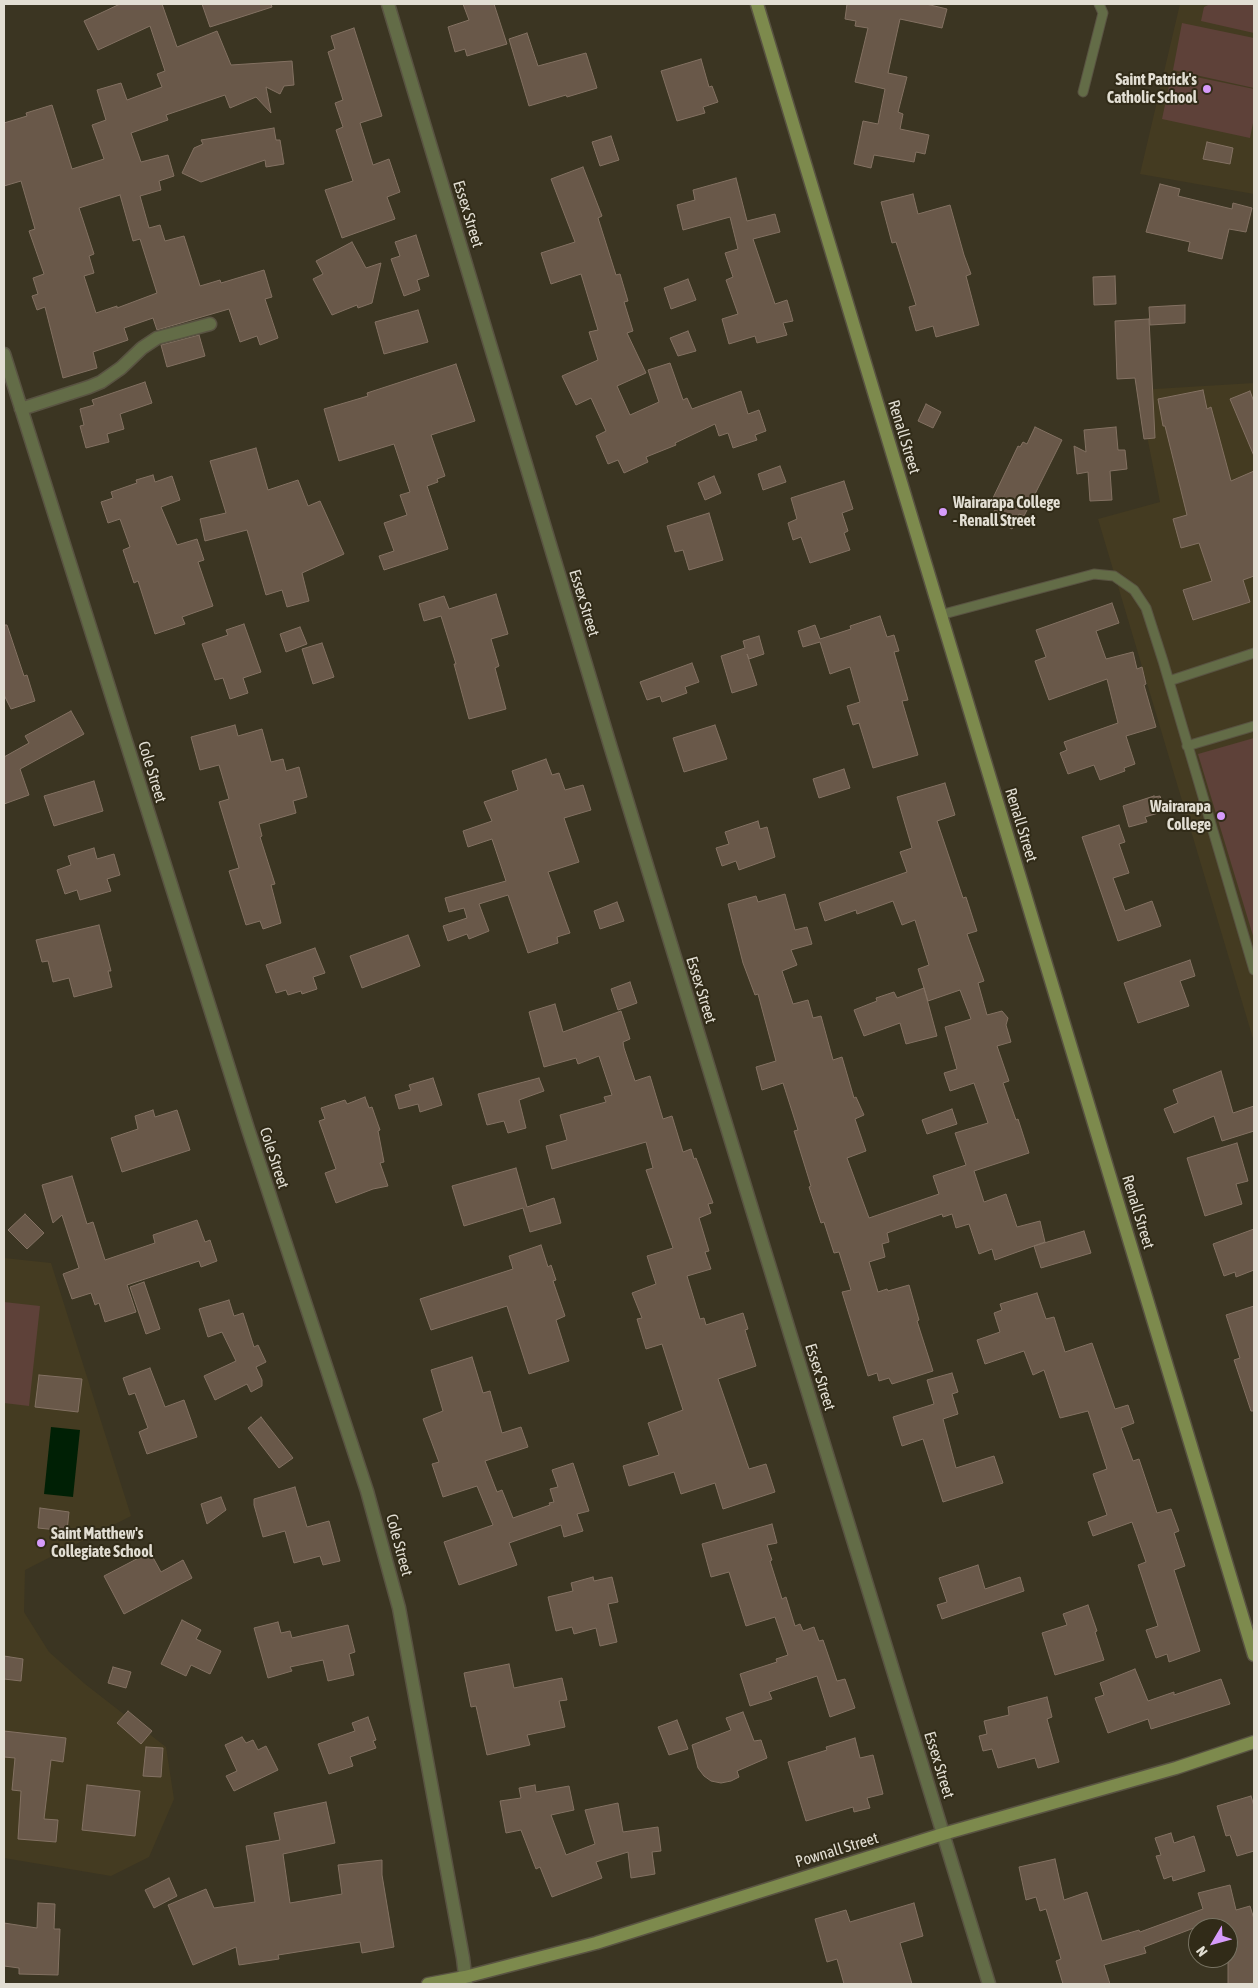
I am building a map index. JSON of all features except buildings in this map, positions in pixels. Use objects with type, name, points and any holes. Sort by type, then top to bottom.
[{"type":"street","name":"Essex Street","points":[[388,4],[610,746],[988,1984]]},
{"type":"street","name":"Renall Street","points":[[757,4],[1254,1655]]},
{"type":"street","points":[[21,409],[101,382],[157,338],[210,324]]},
{"type":"street","name":"Cole Street","points":[[4,354],[8,386],[21,409],[245,1120],[367,1491],[399,1608],[466,1980]]},
{"type":"street","name":"Pownall Street","points":[[428,1984],[466,1980],[596,1943],[943,1834],[1176,1768],[1254,1742]]},
{"type":"lane","points":[[1083,92],[1103,13],[1099,4]]},
{"type":"lane","points":[[940,615],[1088,575],[1114,576],[1134,590],[1143,604],[1169,681],[1254,970]]},
{"type":"lane","points":[[1169,681],[1254,653]]},
{"type":"lane","points":[[1187,746],[1254,726]]},
{"type":"shaded area","name":"Saint Patrick's Catholic School","points":[[1180,4],[1254,4],[1254,194],[1140,174]]},
{"type":"shaded area","points":[[1210,4],[1254,4],[1254,33],[1201,21],[1204,7]]},
{"type":"shaded area","points":[[1182,23],[1254,38],[1254,88],[1173,70]]},
{"type":"shaded area","points":[[1172,72],[1254,89],[1254,118],[1250,138],[1162,119]]},
{"type":"shaded area","name":"Wairarapa College","points":[[1254,383],[1254,1042],[1098,519],[1160,502],[1138,390]]},
{"type":"shaded area","points":[[1254,738],[1254,939],[1198,754]]},
{"type":"shaded area","name":"Saint Matthew's Collegiate School","points":[[4,1258],[51,1263],[131,1516],[25,1570],[24,1612],[49,1652],[85,1684],[166,1747],[174,1799],[149,1857],[111,1876],[4,1858]]},
{"type":"shaded area","points":[[4,1302],[40,1306],[29,1406],[4,1403]]},
{"type":"shaded area","points":[[51,1427],[80,1430],[73,1497],[44,1494]]},
{"type":"place","name":"Saint Patrick's Catholic School","points":[[1207,89]]},
{"type":"place","name":"Wairarapa College - Renall Street","points":[[943,512]]},
{"type":"place","name":"Wairarapa College","points":[[1221,816]]},
{"type":"place","name":"Saint Matthew's Collegiate School","points":[[41,1543]]}]
